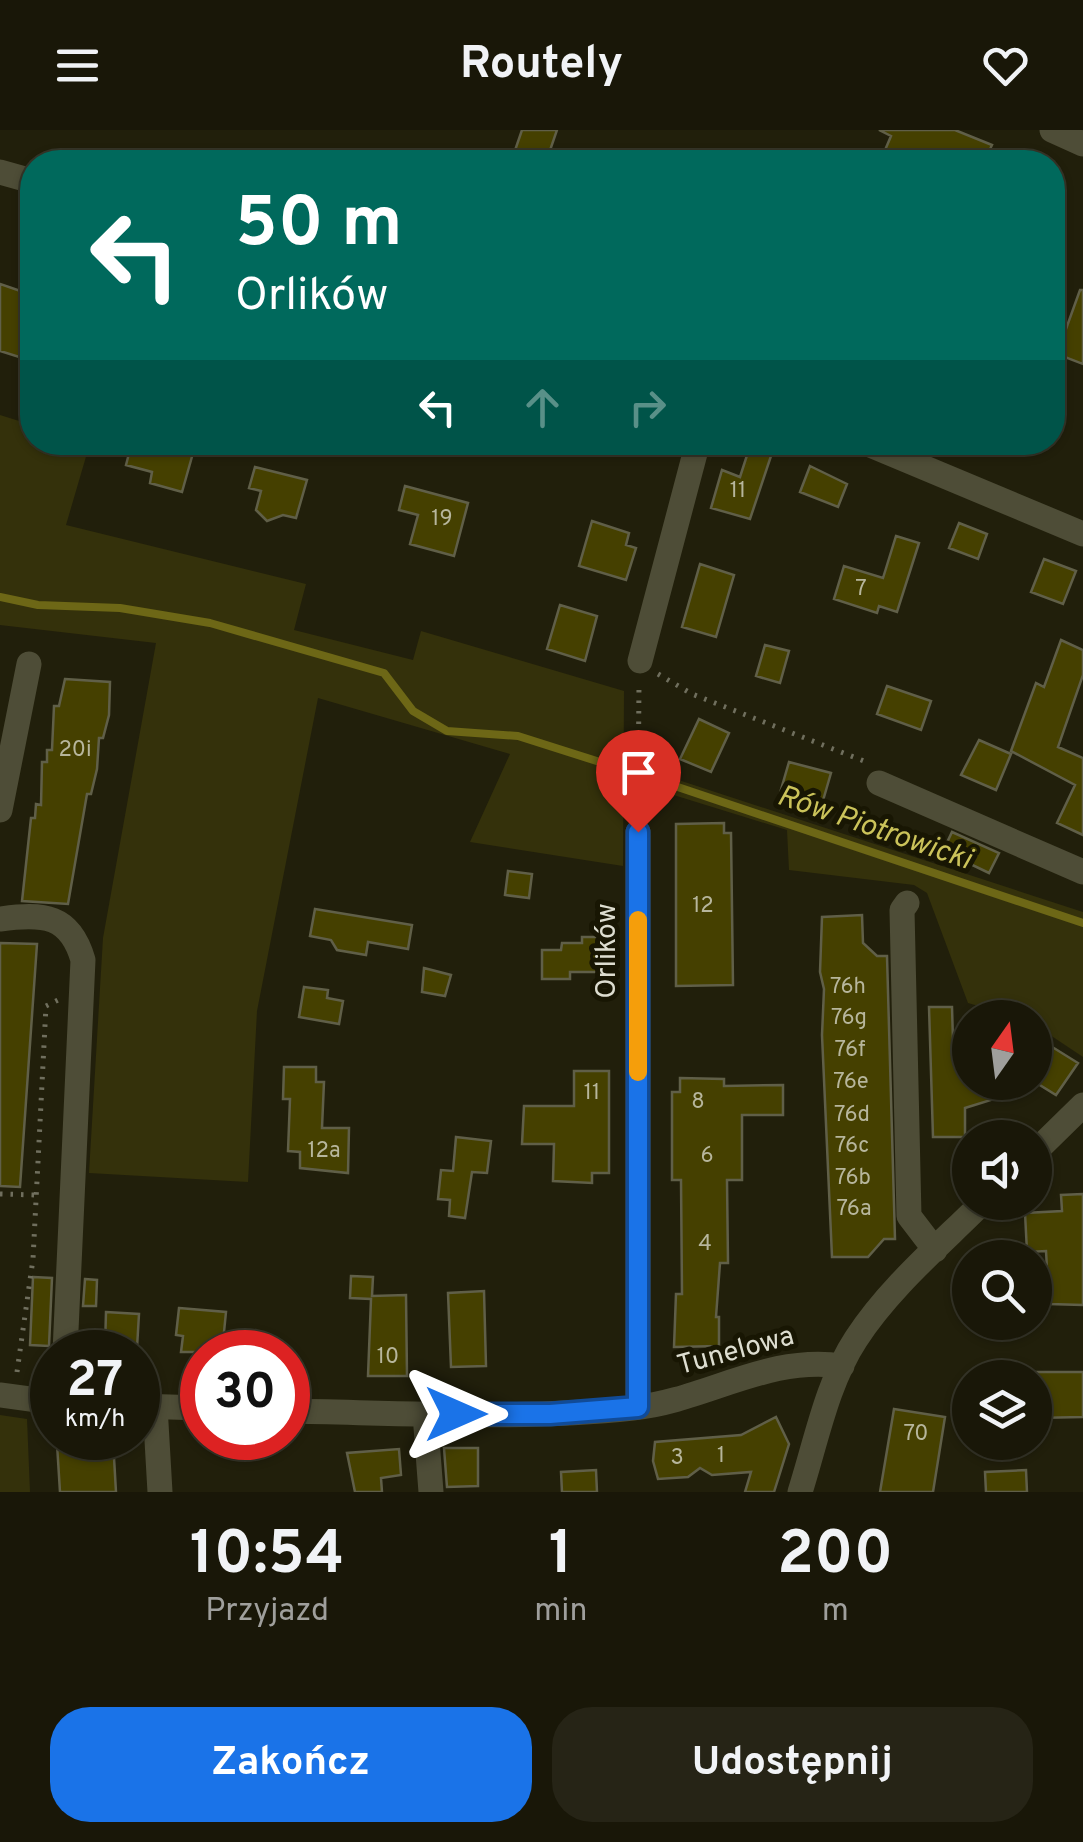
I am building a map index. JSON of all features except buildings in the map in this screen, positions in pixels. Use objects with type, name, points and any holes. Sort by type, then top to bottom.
[{"type":"street","points":[[1052,130],[1083,144]]},
{"type":"street","points":[[640,661],[695,455]]},
{"type":"street","points":[[894,455],[1083,534]]},
{"type":"street","points":[[0,810],[29,664]]},
{"type":"street","points":[[878,774],[1083,872]]},
{"type":"street","name":"Orlików","points":[[638,832],[638,1407]]},
{"type":"street","points":[[907,903],[902,910],[909,1216],[935,1250]]},
{"type":"street","points":[[0,919],[38,918],[65,925],[76,937],[83,960],[66,1330]]},
{"type":"street","points":[[1052,1135],[1083,1105]]},
{"type":"street","points":[[800,1492],[842,1366],[867,1324],[966,1220]]},
{"type":"street","name":"Tunelowa","points":[[310,1411],[550,1414],[638,1407],[790,1363],[842,1366]]},
{"type":"street","points":[[425,1414],[432,1492]]},
{"type":"street","points":[[155,1460],[160,1492]]},
{"type":"path","points":[[640,661],[692,694],[878,774]]},
{"type":"path","points":[[638,832],[640,661]]},
{"type":"path","points":[[8,1397],[36,1195],[46,1006],[64,996]]},
{"type":"path","points":[[0,1194],[36,1195]]},
{"type":"shaded area","points":[[0,415],[20,421],[20,455],[86,455],[66,525],[306,584],[294,630],[413,660],[421,631],[624,691],[623,866],[470,842],[510,754],[318,698],[257,1011],[248,1182],[89,1173],[103,938],[156,643],[0,625]]},
{"type":"shaded area","points":[[651,771],[1083,912],[1083,1057],[1052,1036],[1052,1000],[967,1000],[927,893],[914,885],[789,870],[787,830],[651,788]]},
{"type":"shaded area","points":[[0,1415],[27,1419],[30,1492],[0,1492]]},
{"type":"waterway","name":"Rów Piotrowicki","points":[[0,597],[38,605],[120,608],[210,623],[384,673],[413,711],[447,731],[518,736],[625,770]]},
{"type":"waterway","name":"Rów Piotrowicki","points":[[651,778],[1083,923]]},
{"type":"slow traffic","points":[[638,920],[638,1072]]},
{"type":"route","points":[[456,1414],[550,1414],[638,1407],[638,832]]}]
